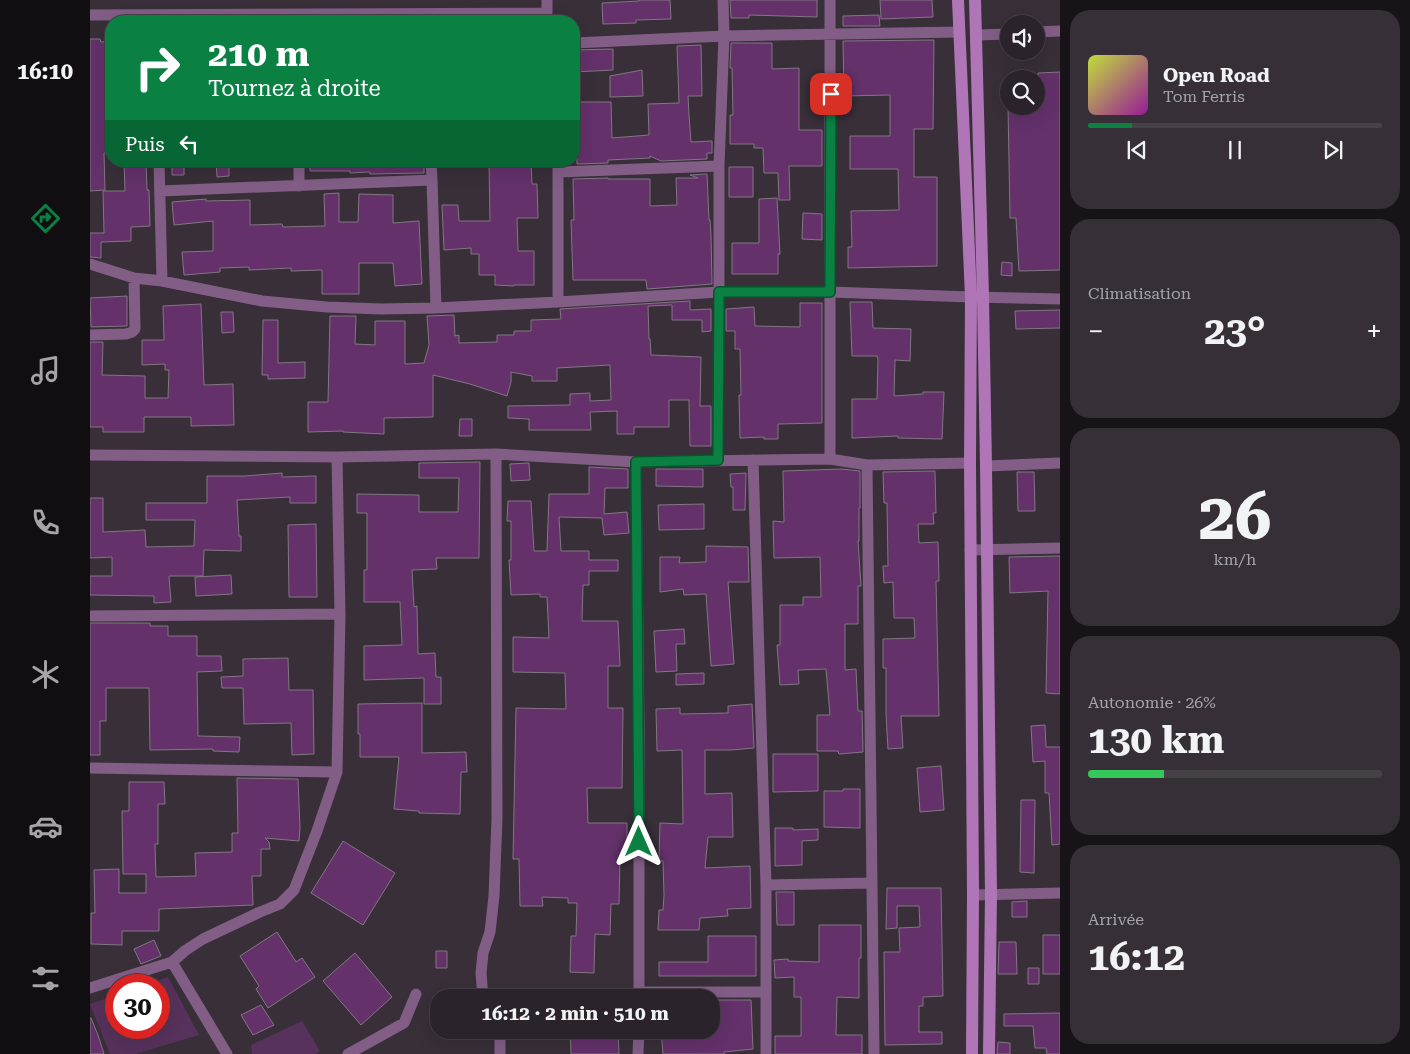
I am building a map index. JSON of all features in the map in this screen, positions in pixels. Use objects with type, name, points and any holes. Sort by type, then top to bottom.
[{"type":"main road","points":[[958,0],[986,466],[991,894],[989,1054]]},
{"type":"main road","points":[[972,1054],[973,895],[970,463],[977,297],[975,0]]},
{"type":"street","points":[[547,0],[549,15]]},
{"type":"street","points":[[718,460],[718,166],[724,36],[723,0]]},
{"type":"street","points":[[830,0],[830,459]]},
{"type":"street","points":[[90,15],[105,16]]},
{"type":"street","points":[[1045,32],[1060,31]]},
{"type":"street","points":[[580,43],[724,36],[959,32]]},
{"type":"street","points":[[976,36],[1000,35]]},
{"type":"street","points":[[580,167],[718,166]]},
{"type":"street","points":[[159,167],[162,282]]},
{"type":"street","points":[[298,167],[299,186]]},
{"type":"street","points":[[431,167],[436,308]]},
{"type":"street","points":[[558,167],[558,302]]},
{"type":"street","points":[[160,191],[432,180]]},
{"type":"street","points":[[90,264],[134,278],[271,302],[327,307],[436,308],[719,292],[830,292],[1060,298]]},
{"type":"street","points":[[90,335],[126,334],[135,329],[134,278]]},
{"type":"street","points":[[90,455],[337,457],[496,454],[636,462],[830,459],[867,465],[970,463]]},
{"type":"street","points":[[482,989],[481,973],[483,953],[490,932],[494,896],[497,818],[496,454]]},
{"type":"street","points":[[90,988],[172,962],[203,939],[280,904],[294,890],[337,772],[340,614],[337,457]]},
{"type":"street","points":[[753,460],[766,885],[766,1054]]},
{"type":"street","points":[[636,462],[639,989]]},
{"type":"street","points":[[986,466],[1060,463]]},
{"type":"street","points":[[867,465],[874,1054]]},
{"type":"street","points":[[970,550],[1060,548]]},
{"type":"street","points":[[90,616],[340,614]]},
{"type":"street","points":[[90,768],[337,772]]},
{"type":"street","points":[[766,885],[872,883]]},
{"type":"street","points":[[973,895],[1060,893]]},
{"type":"street","points":[[172,962],[227,1054]]},
{"type":"street","points":[[720,993],[766,992]]},
{"type":"street","points":[[348,1054],[404,1023],[416,994]]},
{"type":"street","points":[[500,1039],[500,1054]]},
{"type":"street","points":[[638,1054],[639,1039]]},
{"type":"shaded area","points":[[170,981],[199,1035],[136,1054],[110,1054],[90,1004],[105,999],[105,1039],[170,1039]]},
{"type":"shaded area","points":[[302,1021],[320,1051],[316,1054],[252,1054],[251,1045]]},
{"type":"building","points":[[670,0],[671,19],[636,20],[636,23],[603,24],[602,3]]},
{"type":"building","points":[[730,0],[817,0],[817,17],[749,15],[749,18],[731,18]]},
{"type":"building","points":[[880,0],[932,0],[933,17],[881,19]]},
{"type":"building","points":[[879,15],[880,26],[843,26],[843,16]]},
{"type":"building","points":[[90,39],[100,39],[101,42],[105,42],[105,190],[90,191]]},
{"type":"building","points":[[934,40],[933,129],[914,129],[914,177],[937,177],[937,266],[848,268],[848,247],[852,247],[851,211],[899,210],[898,169],[850,169],[850,136],[890,136],[890,95],[844,96],[843,41]]},
{"type":"building","points":[[731,43],[772,43],[772,69],[799,68],[799,130],[822,130],[822,166],[789,166],[790,200],[779,200],[778,173],[764,173],[763,148],[754,148],[754,144],[730,144],[730,115],[733,115],[732,68],[730,68]]},
{"type":"building","points":[[701,45],[702,96],[688,96],[691,142],[712,141],[712,153],[707,153],[707,159],[661,161],[650,156],[650,158],[608,160],[608,163],[580,164],[580,102],[611,102],[612,138],[649,135],[648,104],[679,103],[677,46]]},
{"type":"building","points":[[613,49],[613,70],[580,72],[580,50]]},
{"type":"building","points":[[642,70],[643,96],[610,97],[610,76]]},
{"type":"building","points":[[1060,72],[1060,270],[1019,271],[1016,218],[1010,218],[1008,115],[1045,115],[1045,73]]},
{"type":"building","points":[[124,167],[146,167],[150,226],[131,227],[131,241],[101,242],[101,258],[90,257],[90,233],[104,233],[103,191],[125,191]]},
{"type":"building","points":[[172,167],[184,167],[184,175],[172,175]]},
{"type":"building","points":[[216,167],[229,167],[229,176],[217,177]]},
{"type":"building","points":[[310,167],[424,167],[424,173],[370,174],[370,172],[350,173],[350,171],[310,171]]},
{"type":"building","points":[[489,167],[531,167],[532,184],[537,184],[538,218],[517,218],[518,251],[534,251],[534,285],[495,285],[495,275],[479,275],[479,254],[471,254],[471,248],[444,250],[442,205],[458,205],[459,221],[490,221]]},
{"type":"building","points":[[729,167],[753,167],[753,197],[729,197]]},
{"type":"building","points":[[707,174],[712,284],[647,289],[646,280],[573,280],[571,220],[574,220],[573,179],[650,179],[650,206],[677,205],[676,178],[698,178],[690,175]]},
{"type":"building","points":[[339,193],[339,222],[358,222],[359,194],[393,195],[393,223],[419,221],[422,284],[395,286],[393,263],[359,263],[359,294],[322,294],[322,270],[291,271],[291,268],[249,270],[249,267],[220,268],[220,272],[184,275],[182,252],[213,251],[213,221],[174,225],[172,202],[206,199],[206,201],[250,200],[250,225],[282,224],[283,227],[325,226],[324,194]]},
{"type":"building","points":[[777,198],[780,254],[778,254],[778,274],[732,274],[732,243],[759,243],[759,199]]},
{"type":"building","points":[[803,213],[822,214],[822,240],[802,239]]},
{"type":"building","points":[[1002,262],[1012,263],[1012,276],[1001,275]]},
{"type":"building","points":[[127,296],[127,326],[91,327],[90,298]]},
{"type":"building","points":[[690,301],[690,310],[711,309],[711,331],[702,332],[702,320],[672,320],[672,305],[648,306],[651,355],[701,357],[700,406],[711,406],[711,446],[690,446],[689,400],[669,400],[669,427],[634,427],[634,434],[617,434],[617,411],[590,412],[591,430],[529,430],[529,419],[508,418],[508,406],[570,405],[570,394],[590,393],[590,401],[611,400],[610,365],[557,368],[557,381],[532,381],[532,376],[511,372],[511,382],[507,396],[433,375],[433,417],[384,418],[384,434],[343,431],[308,432],[308,402],[328,402],[330,316],[356,316],[355,344],[375,345],[375,321],[405,321],[405,364],[424,363],[429,345],[427,316],[454,315],[455,336],[459,335],[459,343],[497,342],[497,335],[514,335],[514,331],[531,331],[531,320],[561,319],[560,309]]},
{"type":"building","points":[[850,302],[872,302],[873,328],[911,329],[910,361],[895,360],[894,396],[923,394],[923,392],[944,392],[942,439],[898,438],[898,436],[852,438],[852,399],[877,399],[878,360],[877,356],[852,356]]},
{"type":"building","points":[[800,303],[822,303],[822,423],[778,424],[778,439],[764,439],[764,437],[740,438],[740,349],[735,349],[735,331],[726,331],[726,309],[754,307],[755,326],[800,327]]},
{"type":"building","points":[[201,304],[204,385],[233,384],[234,425],[191,426],[191,417],[144,417],[144,432],[103,432],[103,427],[90,427],[90,342],[103,342],[102,375],[145,376],[145,398],[168,398],[169,370],[165,370],[165,364],[142,365],[142,340],[164,340],[163,306]]},
{"type":"building","points":[[1060,310],[1060,328],[1016,329],[1015,311]]},
{"type":"building","points":[[221,312],[233,312],[234,332],[222,333]]},
{"type":"building","points":[[263,320],[278,320],[278,363],[305,362],[305,378],[268,379],[268,375],[262,375]]},
{"type":"building","points":[[460,419],[472,419],[472,436],[459,436]]},
{"type":"building","points":[[480,462],[479,558],[436,558],[437,569],[412,570],[414,607],[417,606],[418,654],[435,653],[436,677],[441,677],[441,704],[424,704],[424,678],[364,680],[364,646],[402,645],[400,602],[364,602],[364,570],[367,570],[367,513],[357,513],[357,494],[419,495],[419,512],[458,512],[459,478],[419,478],[419,463]]},
{"type":"building","points":[[529,463],[530,480],[511,481],[510,464]]},
{"type":"building","points":[[589,467],[628,469],[628,488],[605,488],[604,514],[627,512],[629,533],[604,535],[602,518],[559,517],[561,551],[589,551],[589,560],[618,560],[618,571],[589,571],[589,585],[583,585],[582,621],[618,621],[620,666],[608,666],[608,708],[623,708],[622,788],[587,788],[588,823],[627,823],[627,858],[620,858],[619,904],[611,904],[610,935],[595,934],[594,973],[570,972],[571,936],[576,936],[577,903],[568,903],[568,898],[542,897],[543,906],[520,906],[519,859],[513,859],[516,708],[566,709],[565,673],[513,672],[513,637],[549,638],[547,597],[540,597],[540,594],[511,595],[509,560],[511,560],[511,521],[507,521],[508,501],[531,501],[534,551],[547,551],[549,494],[589,494]]},
{"type":"building","points":[[656,469],[703,469],[703,487],[656,486]]},
{"type":"building","points":[[842,469],[860,471],[858,541],[861,586],[858,586],[858,624],[845,624],[845,670],[856,669],[858,711],[862,711],[863,752],[839,754],[838,751],[817,751],[817,715],[830,715],[826,669],[798,670],[799,684],[780,685],[777,645],[780,645],[780,605],[803,605],[803,597],[821,597],[820,557],[774,558],[773,521],[784,522],[783,471]]},
{"type":"building","points":[[935,471],[936,513],[933,513],[934,524],[918,524],[919,543],[938,542],[939,581],[936,581],[939,716],[901,716],[903,748],[888,749],[886,668],[883,668],[883,639],[915,638],[914,618],[894,618],[893,582],[884,583],[883,566],[888,566],[887,503],[884,503],[883,472]]},
{"type":"building","points":[[1017,472],[1034,472],[1035,511],[1018,511]]},
{"type":"building","points":[[282,473],[282,477],[316,476],[316,503],[290,503],[290,497],[237,500],[241,551],[204,550],[203,576],[169,576],[171,602],[154,603],[154,596],[90,595],[90,576],[112,576],[112,557],[90,558],[90,498],[103,498],[103,532],[145,530],[146,547],[194,546],[195,520],[146,520],[146,503],[207,503],[207,476],[245,476]]},
{"type":"building","points":[[746,473],[745,510],[733,510],[733,487],[731,487],[730,474]]},
{"type":"building","points":[[704,504],[704,529],[659,530],[658,505]]},
{"type":"building","points":[[316,524],[317,597],[289,597],[288,525]]},
{"type":"building","points":[[706,546],[748,547],[749,582],[728,582],[734,664],[711,666],[706,594],[684,595],[683,589],[660,592],[660,557],[680,557],[679,563],[706,562]]},
{"type":"building","points":[[1060,556],[1060,694],[1046,693],[1048,591],[1010,593],[1009,557]]},
{"type":"building","points":[[231,575],[232,594],[196,596],[195,577]]},
{"type":"building","points":[[90,623],[150,623],[150,626],[168,626],[168,636],[197,636],[197,656],[221,656],[222,671],[197,672],[198,736],[240,737],[239,752],[213,751],[213,749],[150,750],[149,688],[106,688],[106,721],[100,721],[100,755],[90,755]]},
{"type":"building","points":[[684,629],[685,644],[676,644],[677,671],[656,672],[654,631]]},
{"type":"building","points":[[288,658],[289,690],[313,690],[314,754],[292,755],[291,723],[244,724],[243,688],[222,688],[221,677],[243,676],[243,659]]},
{"type":"building","points":[[704,673],[704,684],[676,685],[676,674]]},
{"type":"building","points":[[422,703],[422,753],[466,752],[467,772],[461,772],[460,814],[419,813],[419,811],[394,809],[399,757],[360,757],[358,704]]},
{"type":"building","points":[[752,704],[754,748],[705,750],[705,794],[732,793],[733,837],[708,837],[705,868],[750,866],[751,908],[727,909],[728,916],[700,918],[699,930],[658,930],[659,910],[663,910],[664,895],[663,861],[659,861],[660,823],[683,824],[682,750],[657,751],[656,709],[680,708],[680,714],[728,713],[728,706]]},
{"type":"building","points":[[1045,725],[1046,747],[1060,747],[1060,844],[1052,845],[1049,793],[1045,793],[1045,761],[1033,762],[1031,726]]},
{"type":"building","points":[[773,754],[818,754],[818,791],[773,792]]},
{"type":"building","points":[[941,766],[944,810],[920,812],[917,768]]},
{"type":"building","points":[[237,778],[298,779],[299,841],[265,838],[269,842],[270,849],[261,849],[261,876],[252,876],[253,905],[159,909],[159,931],[122,931],[122,945],[91,944],[91,913],[95,913],[94,870],[119,869],[119,893],[146,893],[146,874],[123,874],[122,811],[129,811],[129,782],[164,782],[165,804],[158,804],[158,844],[155,844],[156,877],[196,876],[195,853],[232,852],[232,833],[238,833]]},
{"type":"building","points":[[843,789],[860,789],[860,828],[824,827],[824,791],[843,791]]},
{"type":"building","points":[[1021,800],[1035,800],[1034,873],[1020,872]]},
{"type":"building","points":[[775,828],[793,828],[793,830],[818,829],[818,840],[802,841],[802,865],[775,866]]},
{"type":"building","points":[[343,841],[395,873],[363,925],[311,893]]},
{"type":"building","points":[[887,888],[941,888],[943,996],[923,997],[923,1006],[919,1006],[919,1032],[942,1032],[942,1044],[885,1045],[884,952],[900,952],[899,928],[920,927],[919,906],[897,906],[897,928],[886,929]]},
{"type":"building","points":[[776,892],[794,892],[794,925],[777,925]]},
{"type":"building","points":[[1027,901],[1027,917],[1012,917],[1012,902]]},
{"type":"building","points":[[819,925],[861,925],[859,998],[837,997],[836,1035],[862,1035],[862,1054],[775,1054],[775,1036],[801,1036],[801,997],[794,997],[794,977],[775,978],[774,960],[788,959],[788,961],[819,962]]},
{"type":"building","points":[[277,932],[296,962],[302,958],[315,977],[268,1008],[256,989],[259,986],[240,956]]},
{"type":"building","points":[[1043,935],[1060,935],[1060,974],[1043,974]]},
{"type":"building","points":[[708,936],[756,936],[756,976],[659,976],[659,962],[708,962]]},
{"type":"building","points":[[154,940],[161,956],[141,964],[134,949]]},
{"type":"building","points":[[999,942],[1016,942],[1017,974],[998,974]]},
{"type":"building","points":[[436,951],[447,951],[447,968],[436,968]]},
{"type":"building","points":[[355,953],[392,997],[361,1025],[323,981]]},
{"type":"building","points":[[1028,968],[1039,968],[1039,984],[1028,984]]},
{"type":"building","points":[[720,1000],[751,1000],[753,1049],[724,1052],[724,1054],[663,1054],[662,1039],[720,1039]]},
{"type":"building","points":[[261,1005],[274,1025],[253,1035],[241,1015]]},
{"type":"building","points":[[1060,1013],[1060,1054],[1047,1054],[1046,1048],[1035,1048],[1033,1026],[1004,1026],[1004,1014]]},
{"type":"building","points":[[90,1018],[98,1035],[104,1054],[90,1054]]},
{"type":"building","points":[[570,1039],[618,1039],[619,1054],[571,1054]]},
{"type":"building","points":[[998,1042],[1010,1043],[1010,1054],[997,1054]]},
{"type":"route","points":[[639,842],[636,462],[718,460],[719,292],[830,292],[831,94]]}]
